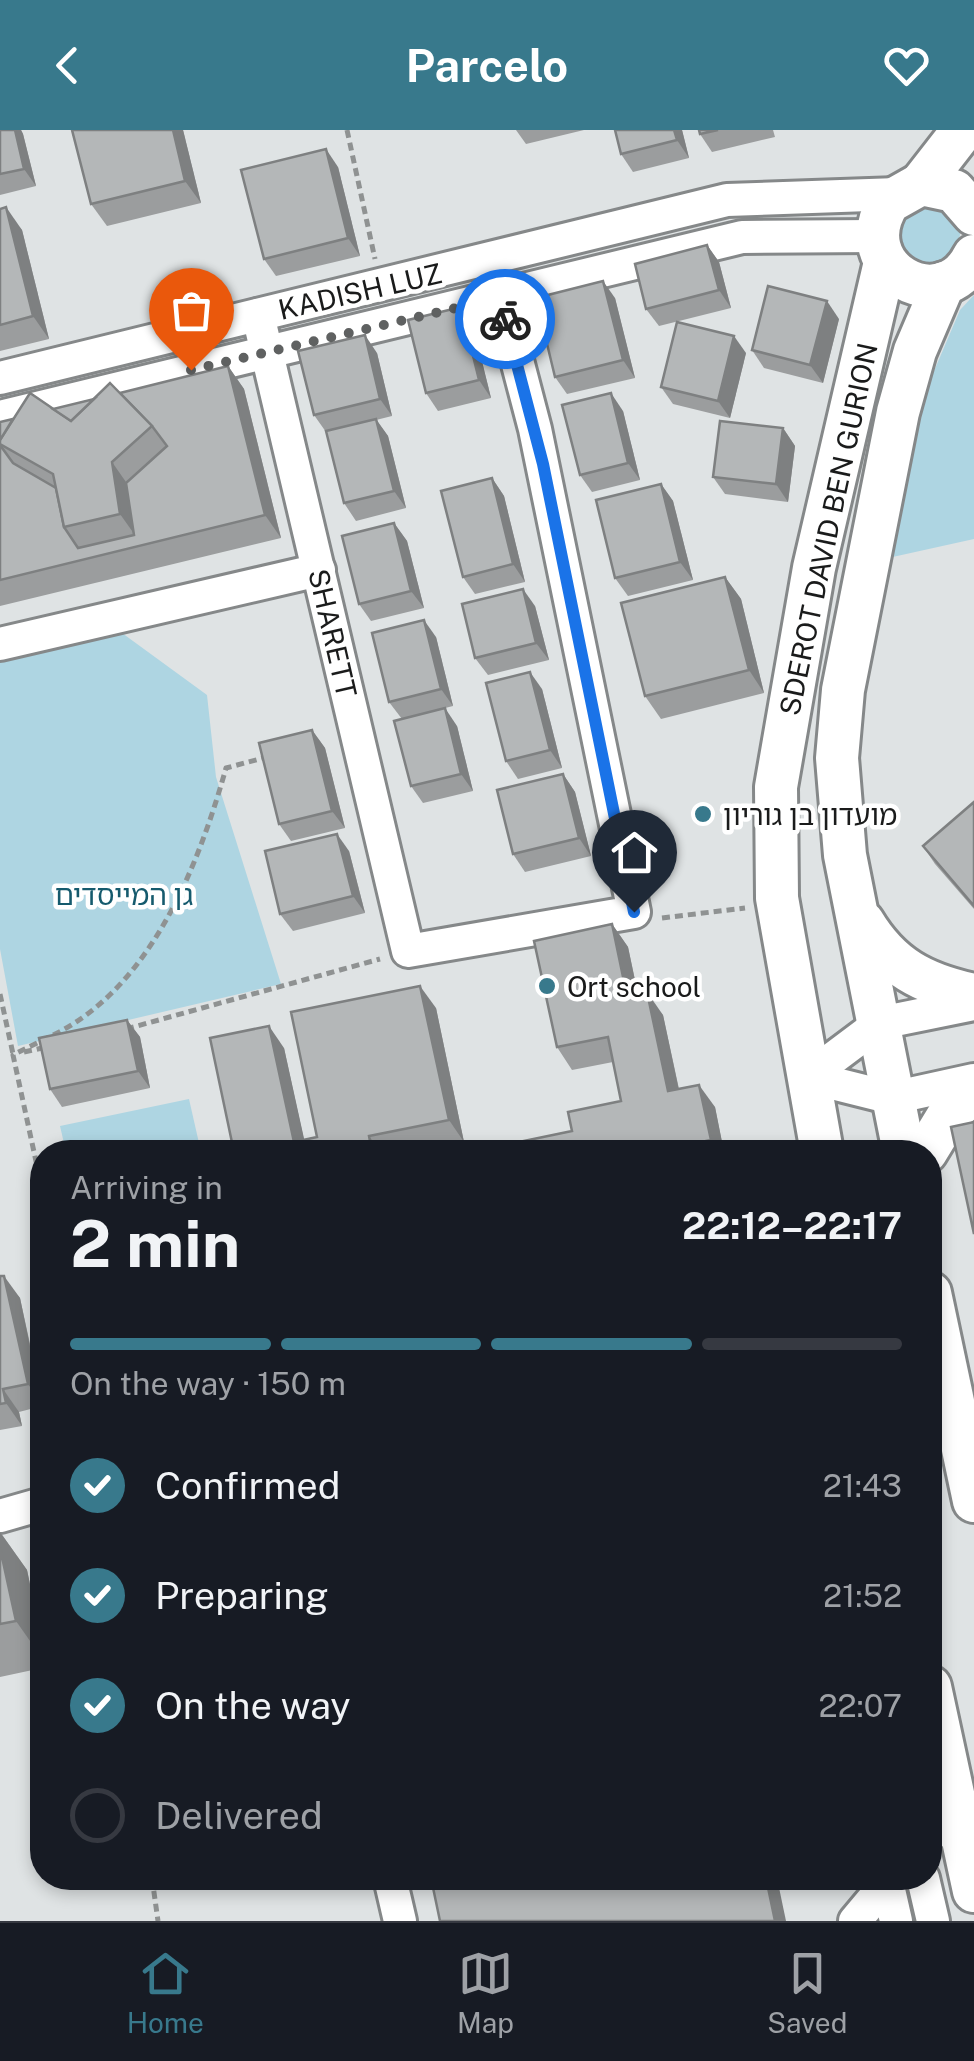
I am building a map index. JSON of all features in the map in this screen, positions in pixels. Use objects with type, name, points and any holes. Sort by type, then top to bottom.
[{"type":"main road","points":[[910,189],[962,130]]},
{"type":"main road","points":[[910,189],[954,191],[974,214]]},
{"type":"main road","name":"SDEROT DAVID BEN GURION","points":[[820,1140],[777,898],[776,787],[814,568],[881,249],[882,212],[910,189]]},
{"type":"main road","points":[[881,249],[911,283],[959,270]]},
{"type":"main road","name":"SDEROT DAVID BEN GURION","points":[[901,1140],[854,908],[838,774],[843,690],[898,412],[915,351],[959,270]]},
{"type":"main road","points":[[854,908],[879,949],[896,964],[932,984],[974,995]]},
{"type":"main road","points":[[934,1140],[951,1112],[974,1093]]},
{"type":"main road","points":[[942,1355],[974,1501]]},
{"type":"main road","points":[[943,1824],[974,1892]]},
{"type":"street","name":"KADISH LUZ","points":[[0,378],[727,200],[910,189]]},
{"type":"street","name":"KADISH LUZ","points":[[0,417],[742,237],[881,249]]},
{"type":"street","points":[[408,950],[634,912],[535,429],[490,261]]},
{"type":"street","name":"SHARETT","points":[[258,315],[408,950]]},
{"type":"street","points":[[0,644],[319,570]]},
{"type":"street","points":[[808,1077],[880,1023],[974,1004]]},
{"type":"street","points":[[808,1077],[892,1098],[974,1080]]},
{"type":"street","points":[[0,1516],[30,1507]]},
{"type":"street","points":[[393,1890],[400,1921]]},
{"type":"street","points":[[855,1921],[881,1890]]},
{"type":"street","points":[[891,1890],[896,1921]]},
{"type":"street","points":[[926,1890],[932,1921]]},
{"type":"path","points":[[347,130],[381,286]]},
{"type":"path","points":[[13,1055],[81,1018],[136,969],[207,835],[226,768],[278,754]]},
{"type":"path","points":[[634,912],[653,919],[742,910],[777,898]]},
{"type":"path","points":[[121,1030],[408,950]]},
{"type":"path","points":[[0,994],[31,1140]]},
{"type":"path","points":[[13,1055],[49,1046]]},
{"type":"path","points":[[154,1890],[158,1921]]},
{"type":"green space","points":[[928,202],[950,212],[960,234],[950,256],[928,266],[906,256],[896,234],[906,212]]},
{"type":"green space","points":[[974,295],[974,539],[879,560],[914,418],[960,310]]},
{"type":"green space","name":"גן המייסדים","points":[[122,633],[207,695],[216,777],[281,984],[18,1046],[0,949],[0,659]]},
{"type":"green space","points":[[189,1099],[198,1140],[63,1140],[60,1126]]},
{"type":"building","points":[[0,130],[15,130],[24,169],[0,174]]},
{"type":"building","points":[[72,130],[173,130],[185,181],[91,204]]},
{"type":"building","points":[[615,130],[674,130],[677,140],[621,154]]},
{"type":"building","points":[[326,149],[348,238],[264,259],[241,170]]},
{"type":"building","points":[[6,207],[33,316],[0,325],[0,209]]},
{"type":"building","points":[[707,245],[719,290],[646,309],[635,264]]},
{"type":"building","points":[[603,281],[623,360],[555,377],[536,298]]},
{"type":"building","points":[[768,286],[827,301],[810,365],[752,350]]},
{"type":"building","points":[[461,307],[479,380],[426,393],[408,320]]},
{"type":"building","points":[[677,322],[734,336],[718,401],[661,387]]},
{"type":"building","points":[[365,335],[380,399],[314,415],[298,351]]},
{"type":"building","points":[[228,366],[265,515],[0,580],[0,445],[13,463],[56,488],[64,527],[78,548],[134,535],[126,483],[167,446],[120,393]]},
{"type":"building","points":[[110,383],[152,426],[112,462],[120,514],[64,527],[53,474],[0,444],[0,440],[30,393],[71,421]]},
{"type":"building","points":[[611,393],[628,463],[580,475],[562,405]]},
{"type":"building","points":[[94,399],[71,421],[53,409]]},
{"type":"building","points":[[13,419],[0,440],[0,422]]},
{"type":"building","points":[[376,419],[394,491],[344,503],[326,431]]},
{"type":"building","points":[[720,421],[783,428],[776,484],[713,477]]},
{"type":"building","points":[[492,478],[513,564],[463,577],[441,491]]},
{"type":"building","points":[[661,484],[680,562],[615,578],[596,500]]},
{"type":"building","points":[[394,523],[411,591],[359,604],[342,536]]},
{"type":"building","points":[[725,577],[749,670],[645,696],[621,603]]},
{"type":"building","points":[[523,589],[536,643],[475,658],[462,604]]},
{"type":"building","points":[[424,620],[441,689],[389,702],[372,633]]},
{"type":"building","points":[[530,672],[550,750],[506,761],[486,683]]},
{"type":"building","points":[[445,708],[461,774],[411,786],[394,721]]},
{"type":"building","points":[[312,730],[332,811],[279,824],[259,743]]},
{"type":"building","points":[[563,774],[579,838],[513,854],[497,790]]},
{"type":"building","points":[[974,802],[974,906],[923,846]]},
{"type":"building","points":[[337,834],[353,896],[280,914],[265,851]]},
{"type":"building","points":[[612,924],[627,996],[647,992],[668,1091],[699,1085],[711,1140],[529,1140],[572,1131],[568,1112],[621,1101],[608,1037],[557,1047],[534,941]]},
{"type":"building","points":[[420,986],[449,1120],[369,1136],[370,1140],[303,1140],[317,1137],[291,1012]]},
{"type":"building","points":[[127,1020],[138,1071],[50,1089],[39,1038]]},
{"type":"building","points":[[269,1026],[294,1140],[231,1140],[210,1038]]},
{"type":"building","points":[[974,1122],[974,1234],[951,1127]]},
{"type":"building","points":[[0,1276],[4,1276],[28,1384],[3,1389],[6,1403],[0,1404]]},
{"type":"building","points":[[0,1548],[16,1621],[0,1624]]},
{"type":"building","points":[[434,1890],[769,1890],[775,1921],[440,1921]]},
{"type":"way so far","points":[[191,370],[499,298],[505,319]]},
{"type":"place","name":"מועדון בן גוריון","points":[[703,814]]},
{"type":"place","name":"Ort school","points":[[547,986]]},
{"type":"route","points":[[505,319],[543,464],[634,912]]}]
